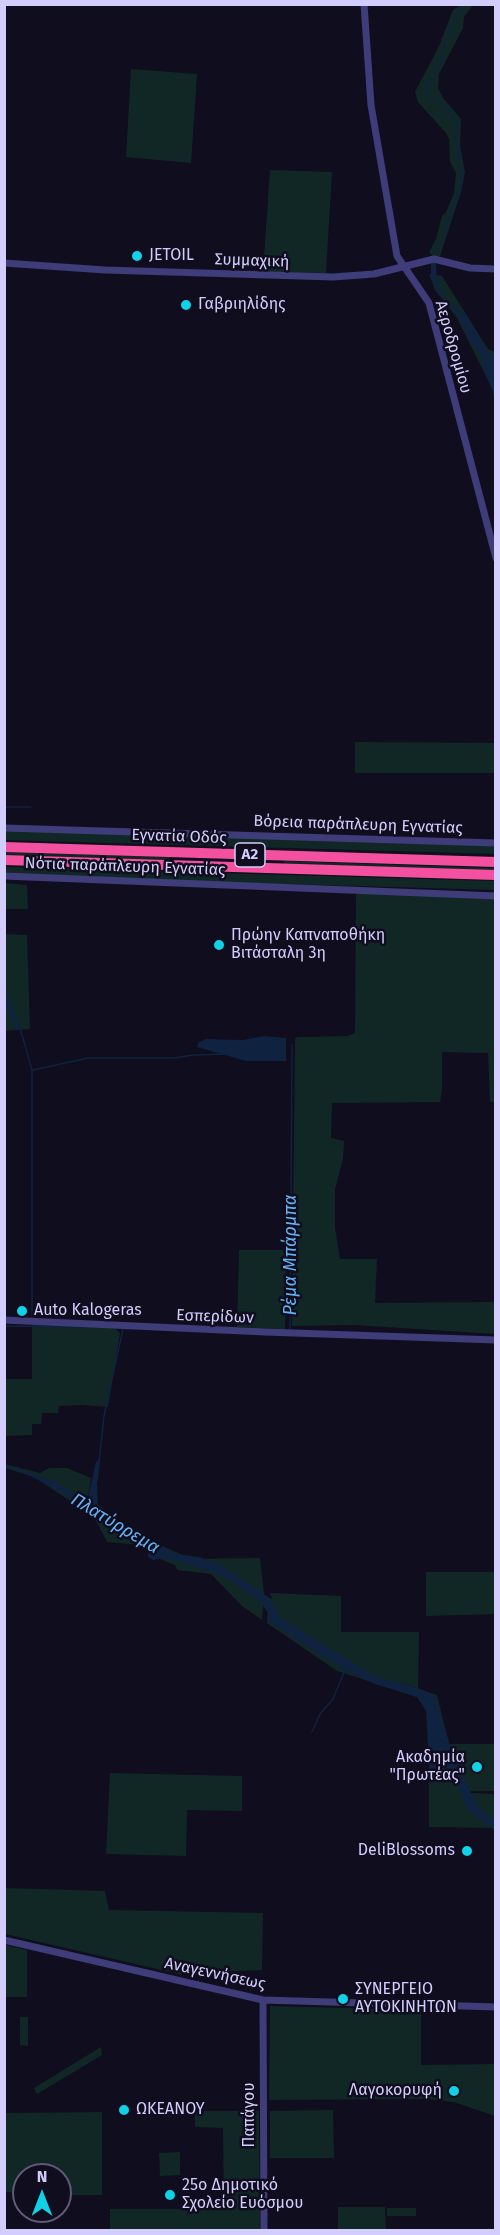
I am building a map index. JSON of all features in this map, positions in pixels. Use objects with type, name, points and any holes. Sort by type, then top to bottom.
[{"type":"highway","name":"Εγνατία Οδός","points":[[4,847],[495,862]]},
{"type":"highway","name":"Εγνατία Οδός","points":[[4,860],[495,875]]},
{"type":"street","name":"Αεροδρομίου","points":[[364,4],[368,83],[376,145],[397,256],[429,303],[495,558]]},
{"type":"street","name":"Συμμαχική","points":[[4,263],[105,270],[333,277],[374,273],[434,259],[470,268],[495,269]]},
{"type":"street","name":"Βόρεια παράπλευρη Εγνατίας","points":[[4,828],[495,843]]},
{"type":"street","name":"Νότια παράπλευρη Εγνατίας","points":[[4,876],[495,896]]},
{"type":"street","name":"Εσπερίδων","points":[[4,1320],[495,1340]]},
{"type":"street","name":"Αναγεννήσεως","points":[[4,1940],[262,2000],[495,2007]]},
{"type":"street","name":"Παπάγου","points":[[262,2000],[264,2230]]},
{"type":"green space","points":[[460,5],[473,5],[464,17],[463,28],[439,74],[438,88],[443,98],[461,119],[460,146],[465,172],[461,192],[440,256],[433,256],[429,252],[436,239],[442,216],[454,193],[456,173],[450,162],[449,139],[446,133],[418,102],[415,92],[439,46],[453,10]]},
{"type":"green space","points":[[131,69],[197,74],[191,163],[126,157]]},
{"type":"green space","points":[[270,170],[332,172],[326,273],[263,272]]},
{"type":"green space","points":[[429,274],[442,276],[488,349],[495,352],[495,394],[457,318],[435,290]]},
{"type":"green space","points":[[355,742],[495,743],[495,773],[355,773]]},
{"type":"green space","points":[[5,831],[495,845],[496,854],[5,840]]},
{"type":"green space","points":[[5,852],[169,857],[169,860],[5,855]]},
{"type":"green space","points":[[284,861],[495,868],[496,871],[284,864]]},
{"type":"green space","points":[[5,867],[495,881],[496,890],[5,876]]},
{"type":"green space","points":[[5,883],[27,885],[28,909],[5,909]]},
{"type":"green space","points":[[360,892],[495,897],[495,1103],[490,1101],[488,1053],[442,1052],[440,1102],[332,1103],[331,1138],[344,1141],[343,1159],[335,1189],[335,1228],[340,1259],[377,1259],[375,1303],[495,1302],[495,1334],[354,1325],[292,1326],[295,1039],[297,1037],[348,1036],[355,1033],[356,895]]},
{"type":"green space","points":[[5,934],[27,935],[30,1029],[5,1031]]},
{"type":"green space","points":[[239,1250],[287,1250],[285,1329],[237,1327]]},
{"type":"green space","points":[[32,1325],[115,1328],[120,1333],[108,1407],[59,1406],[58,1413],[42,1413],[41,1424],[32,1424],[32,1435],[5,1436],[5,1379],[32,1379]]},
{"type":"green space","points":[[4,1464],[40,1473],[49,1468],[67,1468],[91,1478],[88,1496],[134,1533],[191,1559],[260,1558],[264,1594],[262,1620],[242,1606],[211,1574],[177,1570],[175,1565],[152,1556],[142,1545],[107,1542],[94,1517],[34,1477],[5,1468]]},
{"type":"green space","points":[[426,1572],[495,1572],[495,1614],[426,1616]]},
{"type":"green space","points":[[270,1593],[341,1596],[341,1632],[419,1632],[418,1688],[393,1681],[437,1695],[449,1744],[495,1744],[495,1791],[468,1791],[469,1793],[495,1794],[495,1831],[492,1828],[429,1827],[429,1703],[337,1671],[267,1623],[268,1597],[272,1599]]},
{"type":"green space","points":[[110,1773],[242,1776],[242,1811],[187,1810],[186,1856],[106,1854]]},
{"type":"green space","points":[[5,1888],[105,1891],[109,1910],[263,1913],[262,1970],[179,1974],[5,1934]]},
{"type":"green space","points":[[5,1945],[27,1950],[27,1997],[5,1997]]},
{"type":"green space","points":[[270,2006],[421,2010],[421,2065],[495,2064],[495,2116],[454,2102],[424,2099],[269,2100]]},
{"type":"green space","points":[[20,2017],[28,2017],[28,2046],[20,2045]]},
{"type":"green space","points":[[101,2047],[102,2055],[37,2094],[34,2088]]},
{"type":"green space","points":[[333,2110],[334,2158],[270,2158],[270,2111]]},
{"type":"green space","points":[[195,2111],[259,2111],[260,2230],[110,2230],[110,2209],[224,2209],[223,2128],[195,2127]]},
{"type":"green space","points":[[102,2112],[102,2195],[72,2195],[72,2163],[12,2163],[12,2192],[5,2192],[5,2113]]},
{"type":"green space","points":[[180,2152],[180,2175],[160,2176],[159,2153]]},
{"type":"green space","points":[[338,2207],[385,2207],[386,2230],[338,2230]]},
{"type":"green space","points":[[387,2208],[416,2208],[416,2216],[387,2216]]},
{"type":"water","points":[[431,263],[436,263],[437,281],[444,297],[461,314],[464,312],[490,355],[495,355],[495,403],[492,389],[484,372],[482,357],[467,336],[464,325],[457,314],[439,294],[431,277]]},
{"type":"water","points":[[4,993],[11,1002],[20,1029],[16,1029]]},
{"type":"water","points":[[264,1036],[286,1038],[286,1061],[246,1061],[197,1047],[199,1042],[206,1039],[243,1040]]},
{"type":"water","points":[[100,1459],[97,1481],[98,1509],[176,1554],[199,1557],[222,1566],[271,1599],[279,1617],[329,1648],[375,1676],[418,1688],[435,1698],[454,1757],[478,1807],[495,1821],[495,1830],[468,1810],[456,1780],[447,1772],[439,1772],[440,1783],[430,1783],[426,1711],[417,1697],[372,1683],[326,1658],[270,1622],[269,1614],[259,1600],[240,1586],[215,1573],[182,1562],[162,1558],[153,1560],[148,1557],[149,1544],[102,1522],[82,1504],[31,1476],[5,1467],[5,1465],[57,1483],[87,1502],[96,1462]]},
{"type":"waterway","points":[[435,256],[461,185],[461,170],[456,140],[458,126],[448,109],[426,94],[426,88],[440,62],[443,49],[461,7],[465,4]]},
{"type":"waterway","name":"Ρέμα Μπάρμπα","points":[[4,807],[31,807]]},
{"type":"waterway","name":"Ρέμα Μπάρμπα","points":[[20,1028],[32,1070],[32,1318]]},
{"type":"waterway","name":"Ρέμα Μπάρμπα","points":[[290,1331],[292,1045]]},
{"type":"waterway","name":"Ρέμα Μπάρμπα","points":[[33,1070],[88,1058],[174,1058],[228,1054]]},
{"type":"waterway","name":"Ρέμα Μπάρμπα","points":[[4,1326],[90,1327]]},
{"type":"waterway","name":"Ρέμα Μπάρμπα","points":[[97,1481],[104,1416],[123,1329]]},
{"type":"waterway","name":"Πλατύρρεμα","points":[[136,1538],[150,1547]]},
{"type":"waterway","name":"Πλατύρρεμα","points":[[342,1667],[359,1676]]},
{"type":"waterway","points":[[312,1732],[320,1714],[333,1699],[345,1670]]},
{"type":"place","name":"JETOIL","points":[[137,256]]},
{"type":"place","name":"Γαβριηλίδης","points":[[186,305]]},
{"type":"place","name":"Πρώην Καπναποθήκη Βιτάσταλη 3η","points":[[219,945]]},
{"type":"place","name":"Auto Kalogeras","points":[[22,1311]]},
{"type":"place","name":"Ακαδημία \"Πρωτέας\"","points":[[477,1767]]},
{"type":"place","name":"DeliBlossoms","points":[[467,1851]]},
{"type":"place","name":"ΣΥΝΕΡΓΕΙΟ ΑΥΤΟΚΙΝΗΤΩΝ","points":[[343,1999]]},
{"type":"place","name":"Λαγοκορυφή","points":[[454,2091]]},
{"type":"place","name":"ΩΚΕΑΝΟΥ","points":[[124,2110]]},
{"type":"place","name":"25ο Δημοτικό Σχολείο Ευόσμου","points":[[170,2195]]}]
